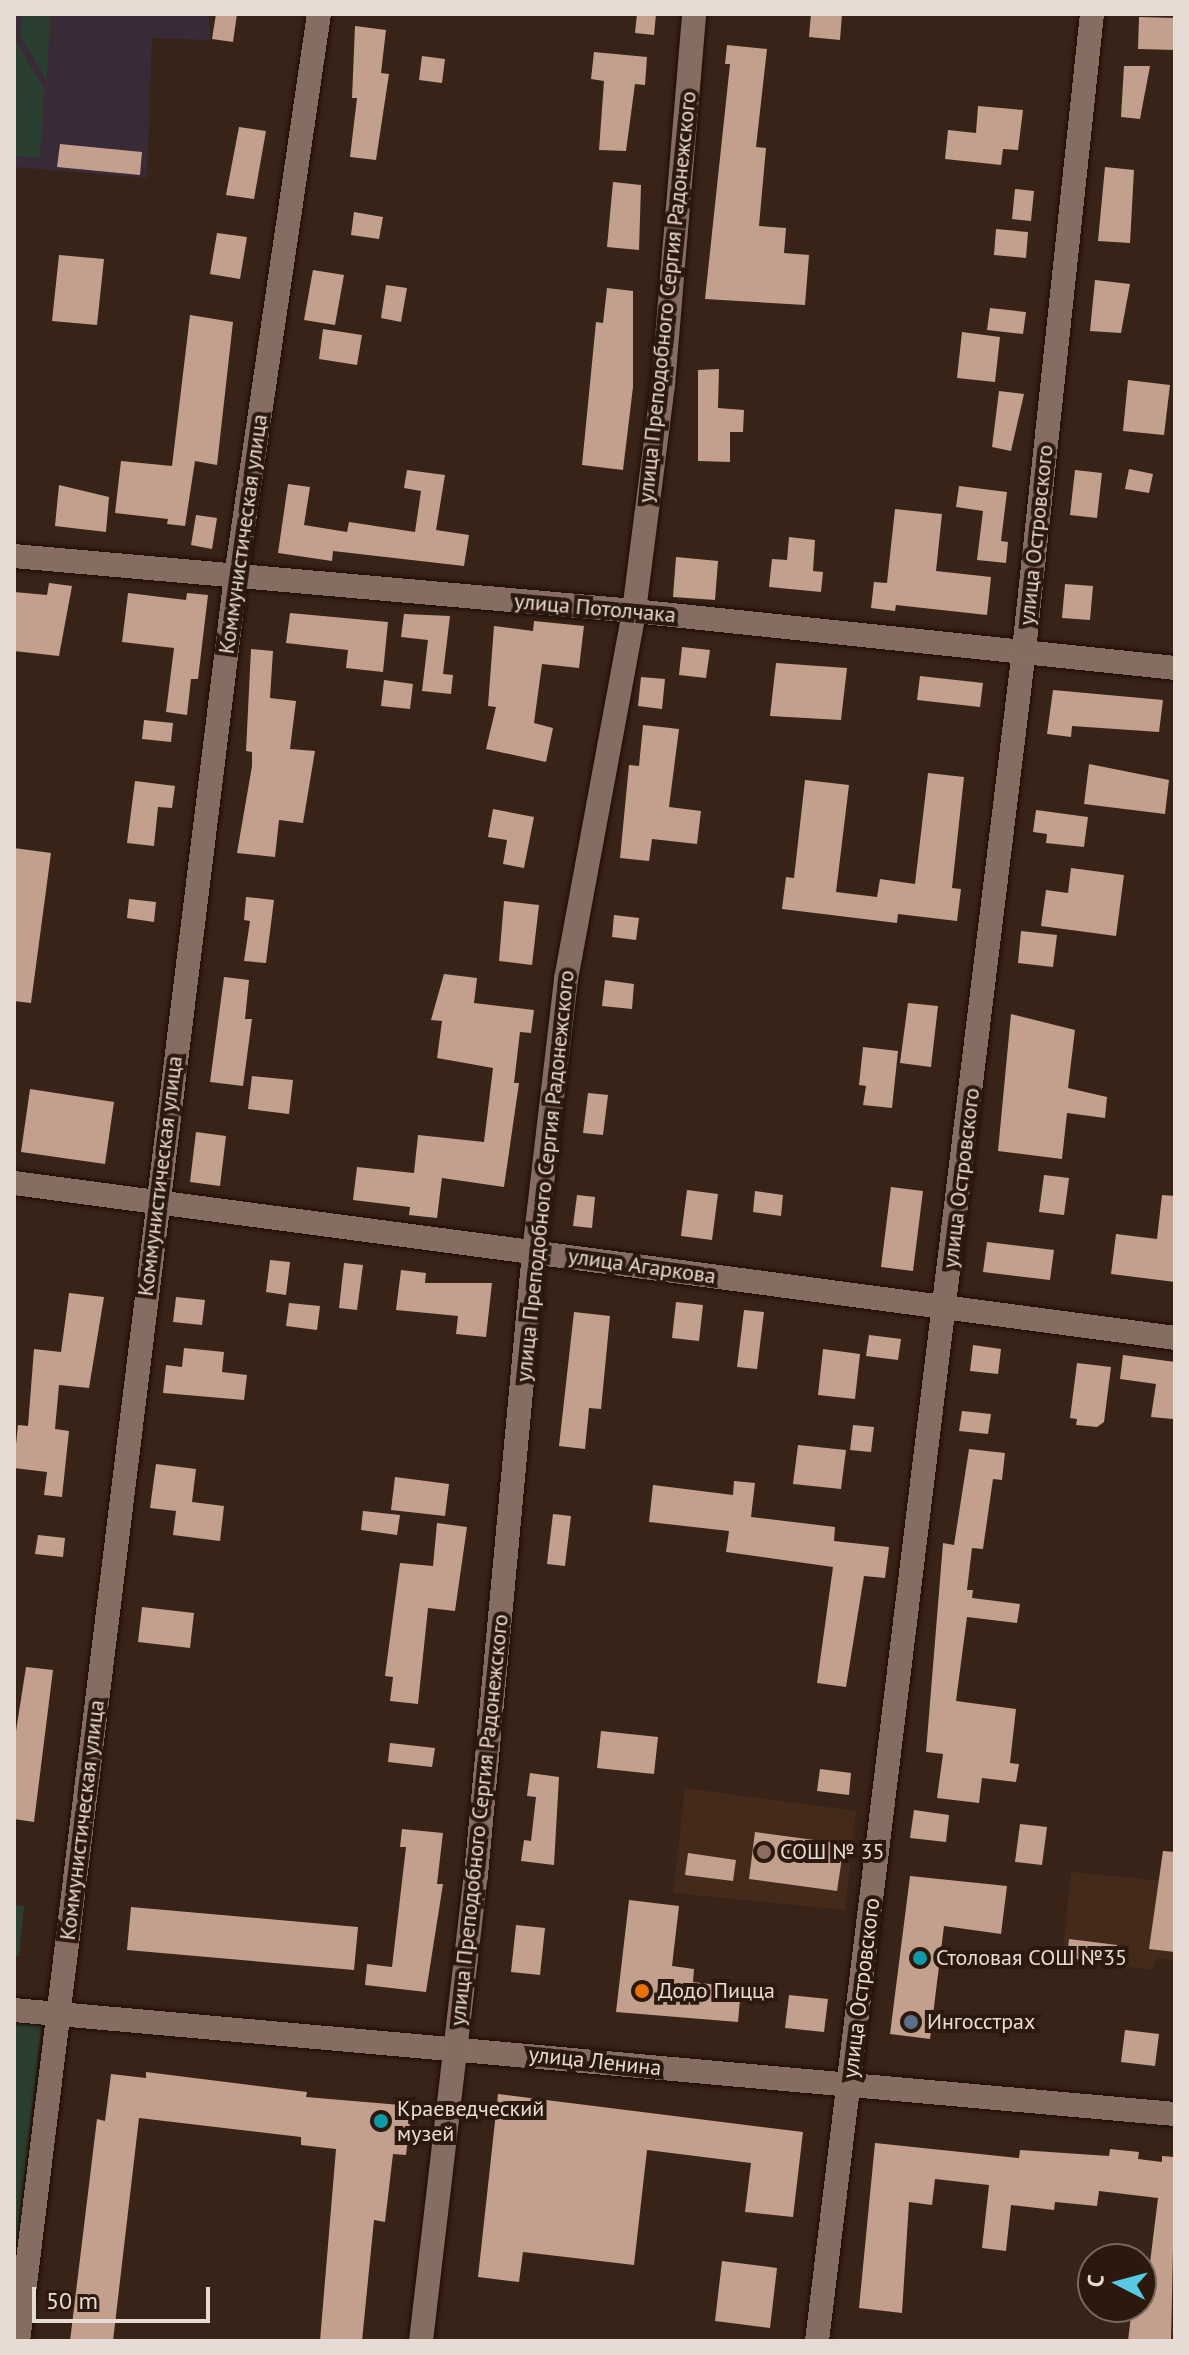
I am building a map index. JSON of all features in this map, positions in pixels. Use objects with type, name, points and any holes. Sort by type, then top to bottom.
[{"type":"street","name":"Коммунистическая улица","points":[[18,2341],[236,576],[319,14]]},
{"type":"street","name":"улица Преподобного Сергия Радонежского","points":[[421,2341],[456,2048],[534,1252],[566,979],[634,611],[663,385],[694,14]]},
{"type":"street","name":"улица Островского","points":[[817,2341],[1024,650],[1092,14]]},
{"type":"street","name":"улица Потолчака","points":[[14,556],[634,611],[1175,668]]},
{"type":"street","name":"улица Агаркова","points":[[14,1183],[157,1199],[1175,1338]]},
{"type":"street","name":"улица Ленина","points":[[14,2010],[1175,2114]]},
{"type":"shaded area","points":[[14,14],[208,14],[211,40],[152,38],[147,178],[14,167]]},
{"type":"shaded area","name":"СОШ № 35","points":[[685,1788],[856,1811],[845,1910],[673,1893]]},
{"type":"shaded area","points":[[1071,1872],[1175,1882],[1175,1960],[1157,1958],[1153,1970],[1062,1959]]},
{"type":"green space","points":[[18,14],[50,14],[47,81],[20,35],[23,19]]},
{"type":"green space","points":[[14,38],[44,89],[40,158],[14,156]]},
{"type":"green space","points":[[14,1905],[24,1906],[19,1956],[14,1956]]},
{"type":"green space","points":[[14,2018],[42,2020],[14,2267]]},
{"type":"building","points":[[216,14],[237,14],[233,42],[212,39]]},
{"type":"building","points":[[637,14],[656,14],[654,35],[635,33]]},
{"type":"building","points":[[811,14],[842,14],[840,40],[809,37]]},
{"type":"building","points":[[1139,17],[1175,18],[1175,50],[1138,49]]},
{"type":"building","points":[[355,26],[386,30],[381,73],[389,74],[376,160],[350,157],[357,98],[352,98]]},
{"type":"building","points":[[727,45],[767,49],[756,147],[766,148],[759,226],[786,228],[784,253],[809,255],[805,305],[705,299],[730,64],[725,64]]},
{"type":"building","points":[[594,52],[647,57],[645,85],[635,84],[626,151],[599,150],[604,81],[591,79]]},
{"type":"building","points":[[422,56],[445,59],[442,83],[419,80]]},
{"type":"building","points":[[1124,66],[1150,66],[1140,119],[1121,117]]},
{"type":"building","points":[[978,106],[1023,110],[1018,150],[1003,149],[1001,165],[945,159],[948,130],[976,133]]},
{"type":"building","points":[[239,127],[266,131],[254,199],[226,195]]},
{"type":"building","points":[[60,144],[142,152],[140,175],[57,167]]},
{"type":"building","points":[[1105,167],[1134,170],[1130,243],[1098,241]]},
{"type":"building","points":[[613,182],[641,185],[639,250],[607,247]]},
{"type":"building","points":[[1015,189],[1034,191],[1031,221],[1012,219]]},
{"type":"building","points":[[354,212],[383,217],[379,239],[351,235]]},
{"type":"building","points":[[996,229],[1028,232],[1026,258],[994,255]]},
{"type":"building","points":[[217,233],[247,237],[240,279],[210,274]]},
{"type":"building","points":[[59,255],[104,259],[97,325],[52,321]]},
{"type":"building","points":[[313,270],[344,275],[335,325],[304,320]]},
{"type":"building","points":[[1095,280],[1130,284],[1121,333],[1090,331]]},
{"type":"building","points":[[386,285],[407,288],[401,322],[381,318]]},
{"type":"building","points":[[607,288],[633,291],[633,387],[623,470],[582,465],[596,322],[603,323]]},
{"type":"building","points":[[990,308],[1026,312],[1023,334],[987,330]]},
{"type":"building","points":[[190,315],[233,322],[217,465],[195,461],[185,526],[167,524],[168,519],[115,513],[121,461],[172,466]]},
{"type":"building","points":[[323,329],[362,335],[357,365],[319,359]]},
{"type":"building","points":[[962,332],[1000,337],[995,382],[957,378]]},
{"type":"building","points":[[719,369],[718,408],[744,410],[743,432],[730,432],[730,462],[698,461],[698,370]]},
{"type":"building","points":[[1128,380],[1170,385],[1164,435],[1123,431]]},
{"type":"building","points":[[999,391],[1024,394],[1011,451],[992,447]]},
{"type":"building","points":[[1129,469],[1153,474],[1149,493],[1125,489]]},
{"type":"building","points":[[407,470],[445,475],[436,530],[469,535],[464,566],[333,551],[332,561],[278,553],[288,484],[310,487],[304,525],[347,532],[349,522],[415,532],[421,491],[404,488]]},
{"type":"building","points":[[1075,470],[1102,473],[1097,518],[1070,515]]},
{"type":"building","points":[[59,485],[109,497],[106,532],[55,526]]},
{"type":"building","points":[[959,486],[1007,492],[1001,541],[1008,542],[1006,563],[977,560],[983,511],[956,507]]},
{"type":"building","points":[[895,509],[942,514],[936,571],[991,577],[987,615],[896,605],[895,611],[871,608],[874,582],[887,583]]},
{"type":"building","points":[[196,515],[217,518],[212,549],[191,545]]},
{"type":"building","points":[[789,537],[815,540],[813,571],[823,572],[821,592],[769,587],[772,559],[787,560]]},
{"type":"building","points":[[676,557],[718,561],[715,600],[673,597]]},
{"type":"building","points":[[49,583],[72,586],[59,656],[14,651],[14,592],[47,595]]},
{"type":"building","points":[[1065,584],[1093,586],[1090,620],[1062,618]]},
{"type":"building","points":[[128,593],[186,600],[187,593],[208,595],[198,679],[191,679],[187,715],[166,712],[174,648],[122,642]]},
{"type":"building","points":[[290,613],[388,622],[383,672],[346,668],[348,650],[286,643]]},
{"type":"building","points":[[404,614],[450,616],[443,674],[453,675],[451,694],[422,691],[428,640],[401,637]]},
{"type":"building","points":[[534,621],[584,626],[579,668],[542,664],[534,723],[553,728],[546,762],[486,749],[496,707],[488,706],[494,626],[533,631]]},
{"type":"building","points":[[682,647],[710,650],[706,678],[679,675]]},
{"type":"building","points":[[251,649],[273,651],[270,698],[296,701],[290,749],[315,751],[303,823],[279,820],[275,857],[237,853],[252,766],[252,752],[246,751]]},
{"type":"building","points":[[776,663],[847,668],[841,720],[770,716]]},
{"type":"building","points":[[920,676],[983,683],[980,707],[917,700]]},
{"type":"building","points":[[641,677],[665,679],[662,709],[638,706]]},
{"type":"building","points":[[384,680],[413,684],[410,709],[381,706]]},
{"type":"building","points":[[1053,690],[1163,700],[1159,732],[1072,726],[1071,737],[1047,734]]},
{"type":"building","points":[[144,720],[173,723],[171,742],[142,739]]},
{"type":"building","points":[[643,725],[679,729],[669,807],[701,811],[697,844],[652,839],[649,861],[620,858],[629,765],[639,766]]},
{"type":"building","points":[[1089,764],[1169,780],[1165,814],[1084,804]]},
{"type":"building","points":[[928,773],[964,777],[952,888],[961,889],[957,921],[898,914],[897,923],[782,909],[786,877],[794,878],[805,780],[849,785],[836,892],[877,897],[880,879],[915,884]]},
{"type":"building","points":[[135,781],[175,786],[172,808],[158,807],[154,846],[127,843]]},
{"type":"building","points":[[493,809],[534,817],[524,868],[503,864],[507,840],[488,837]]},
{"type":"building","points":[[1036,810],[1088,817],[1084,847],[1046,843],[1047,834],[1033,832]]},
{"type":"building","points":[[14,848],[51,853],[31,1003],[14,1001]]},
{"type":"building","points":[[1071,868],[1124,875],[1116,936],[1041,926],[1046,890],[1068,893]]},
{"type":"building","points":[[246,897],[274,900],[266,963],[244,961],[250,921],[244,920]]},
{"type":"building","points":[[129,899],[156,902],[154,922],[127,918]]},
{"type":"building","points":[[504,901],[539,905],[532,965],[499,961]]},
{"type":"building","points":[[614,915],[639,918],[636,940],[612,937]]},
{"type":"building","points":[[1021,931],[1057,935],[1053,967],[1018,963]]},
{"type":"building","points":[[444,974],[477,978],[474,1003],[534,1010],[531,1033],[520,1032],[514,1083],[519,1083],[504,1187],[442,1178],[437,1218],[409,1215],[410,1207],[353,1200],[357,1167],[414,1173],[418,1135],[484,1142],[493,1068],[437,1058],[442,1021],[431,1020]]},
{"type":"building","points":[[224,977],[249,980],[245,1019],[252,1019],[243,1086],[210,1082]]},
{"type":"building","points":[[605,980],[634,984],[632,1009],[602,1006]]},
{"type":"building","points":[[908,1003],[938,1006],[931,1067],[900,1063]]},
{"type":"building","points":[[1011,1014],[1075,1030],[1068,1088],[1107,1097],[1105,1118],[1067,1113],[1062,1159],[998,1151]]},
{"type":"building","points":[[863,1047],[898,1051],[892,1108],[863,1105],[866,1086],[859,1085]]},
{"type":"building","points":[[252,1076],[293,1080],[289,1114],[248,1109]]},
{"type":"building","points":[[30,1089],[114,1102],[105,1164],[21,1152]]},
{"type":"building","points":[[588,1093],[608,1095],[603,1135],[583,1133]]},
{"type":"building","points":[[196,1132],[226,1136],[220,1186],[190,1182]]},
{"type":"building","points":[[1044,1175],[1069,1178],[1064,1215],[1039,1212]]},
{"type":"building","points":[[891,1187],[923,1191],[913,1271],[881,1267]]},
{"type":"building","points":[[687,1190],[718,1194],[712,1240],[681,1236]]},
{"type":"building","points":[[755,1191],[783,1195],[781,1216],[753,1212]]},
{"type":"building","points":[[577,1195],[595,1197],[592,1228],[573,1226]]},
{"type":"building","points":[[1162,1195],[1175,1196],[1175,1282],[1111,1274],[1116,1234],[1157,1239]]},
{"type":"building","points":[[987,1242],[1054,1250],[1050,1280],[983,1272]]},
{"type":"building","points":[[270,1260],[290,1262],[286,1295],[266,1292]]},
{"type":"building","points":[[344,1263],[363,1265],[357,1310],[339,1308]]},
{"type":"building","points":[[401,1270],[426,1273],[425,1283],[492,1283],[486,1337],[456,1334],[458,1316],[396,1310]]},
{"type":"building","points":[[69,1293],[104,1297],[89,1388],[59,1385],[55,1429],[69,1431],[62,1497],[44,1495],[47,1472],[14,1468],[14,1464],[18,1425],[28,1426],[34,1349],[61,1352]]},
{"type":"building","points":[[176,1297],[205,1300],[202,1325],[173,1322]]},
{"type":"building","points":[[676,1302],[703,1305],[699,1341],[672,1338]]},
{"type":"building","points":[[289,1303],[320,1306],[317,1330],[286,1326]]},
{"type":"building","points":[[744,1310],[764,1312],[757,1369],[737,1367]]},
{"type":"building","points":[[574,1312],[610,1316],[601,1409],[589,1408],[585,1449],[559,1446]]},
{"type":"building","points":[[869,1335],[901,1339],[898,1360],[866,1356]]},
{"type":"building","points":[[973,1345],[1001,1349],[998,1374],[970,1371]]},
{"type":"building","points":[[184,1348],[224,1352],[222,1372],[247,1375],[244,1400],[163,1393],[166,1365],[182,1367]]},
{"type":"building","points":[[823,1349],[860,1354],[855,1399],[818,1395]]},
{"type":"building","points":[[1123,1355],[1175,1362],[1173,1419],[1151,1417],[1156,1384],[1120,1379]]},
{"type":"building","points":[[1077,1363],[1111,1367],[1104,1422],[1097,1427],[1076,1425],[1077,1419],[1070,1418]]},
{"type":"building","points":[[962,1411],[991,1414],[988,1434],[959,1431]]},
{"type":"building","points":[[853,1425],[874,1427],[871,1452],[850,1450]]},
{"type":"building","points":[[798,1445],[846,1450],[841,1489],[793,1484]]},
{"type":"building","points":[[969,1449],[1005,1453],[1002,1480],[993,1479],[983,1549],[972,1548],[967,1590],[973,1590],[972,1598],[1020,1604],[1017,1623],[967,1617],[956,1701],[1016,1709],[1010,1763],[1019,1764],[1016,1782],[982,1778],[979,1803],[937,1798],[943,1754],[926,1752],[943,1543],[954,1545]]},
{"type":"building","points":[[156,1464],[196,1469],[192,1502],[224,1506],[220,1541],[173,1535],[176,1511],[150,1508]]},
{"type":"building","points":[[395,1477],[449,1484],[445,1516],[391,1510]]},
{"type":"building","points":[[734,1481],[755,1483],[751,1517],[835,1527],[834,1541],[889,1547],[885,1578],[864,1576],[846,1687],[817,1683],[833,1567],[726,1552],[729,1531],[649,1522],[653,1485],[733,1495]]},
{"type":"building","points":[[363,1511],[400,1515],[397,1535],[361,1530]]},
{"type":"building","points":[[553,1514],[571,1516],[565,1566],[547,1564]]},
{"type":"building","points":[[437,1523],[467,1527],[455,1611],[428,1608],[418,1704],[390,1701],[393,1677],[385,1676],[400,1563],[433,1566]]},
{"type":"building","points":[[38,1535],[65,1538],[63,1557],[35,1554]]},
{"type":"building","points":[[142,1607],[194,1613],[190,1648],[138,1642]]},
{"type":"building","points":[[26,1667],[53,1670],[34,1822],[14,1819],[14,1744]]},
{"type":"building","points":[[601,1731],[658,1737],[654,1774],[597,1768]]},
{"type":"building","points":[[390,1743],[435,1748],[432,1767],[388,1762]]},
{"type":"building","points":[[820,1769],[851,1773],[849,1795],[817,1791]]},
{"type":"building","points":[[530,1773],[559,1777],[554,1865],[521,1861],[524,1840],[531,1841],[536,1797],[527,1796]]},
{"type":"building","points":[[914,1810],[949,1815],[946,1842],[910,1838]]},
{"type":"building","points":[[1020,1824],[1047,1827],[1042,1865],[1015,1862]]},
{"type":"building","points":[[402,1829],[443,1833],[437,1884],[443,1884],[426,1992],[365,1985],[367,1964],[392,1967],[406,1847],[400,1847]]},
{"type":"building","points":[[755,1832],[844,1844],[837,1891],[749,1879]]},
{"type":"building","points":[[1163,1851],[1175,1852],[1175,1952],[1149,1949]]},
{"type":"building","points":[[688,1853],[736,1860],[733,1881],[685,1875]]},
{"type":"building","name":"Столовая СОШ №35","points":[[910,1876],[1007,1886],[1001,1934],[944,1926],[930,2039],[890,2034]]},
{"type":"building","points":[[629,1900],[679,1906],[672,1966],[694,1969],[693,1982],[741,1988],[738,2022],[616,2012]]},
{"type":"building","points":[[131,1907],[358,1927],[354,1970],[127,1950]]},
{"type":"building","points":[[516,1925],[545,1928],[540,1975],[511,1972]]},
{"type":"building","points":[[1069,1939],[1117,1945],[1115,1964],[1067,1958]]},
{"type":"building","points":[[789,1995],[828,1999],[824,2032],[785,2028]]},
{"type":"building","points":[[1125,2030],[1159,2034],[1155,2066],[1121,2062]]},
{"type":"building","points":[[146,2072],[307,2092],[306,2097],[412,2106],[406,2155],[393,2154],[385,2222],[374,2220],[362,2341],[320,2341],[336,2149],[301,2145],[301,2137],[139,2118],[113,2341],[70,2341],[97,2119],[105,2121],[111,2074],[146,2078]]},
{"type":"building","points":[[498,2094],[803,2132],[793,2217],[745,2212],[751,2163],[647,2150],[634,2265],[523,2252],[519,2282],[478,2277]]},
{"type":"building","points":[[875,2143],[1019,2158],[1020,2150],[1109,2156],[1110,2149],[1139,2152],[1138,2159],[1162,2162],[1162,2156],[1175,2157],[1171,2341],[1128,2341],[1130,2323],[1157,2323],[1157,2243],[1152,2243],[1158,2198],[1099,2191],[1097,2206],[1055,2202],[1054,2210],[1011,2205],[1006,2251],[982,2248],[989,2185],[935,2179],[932,2205],[909,2202],[902,2313],[859,2308]]},
{"type":"building","points":[[722,2261],[777,2268],[770,2328],[715,2321]]},
{"type":"place","name":"СОШ № 35","points":[[764,1852]]},
{"type":"place","name":"Столовая СОШ №35","points":[[920,1958]]},
{"type":"place","name":"Додо Пицца","points":[[642,1991]]},
{"type":"place","name":"Ингосстрах","points":[[911,2022]]},
{"type":"place","name":"Краеведческий музей","points":[[381,2121]]}]
